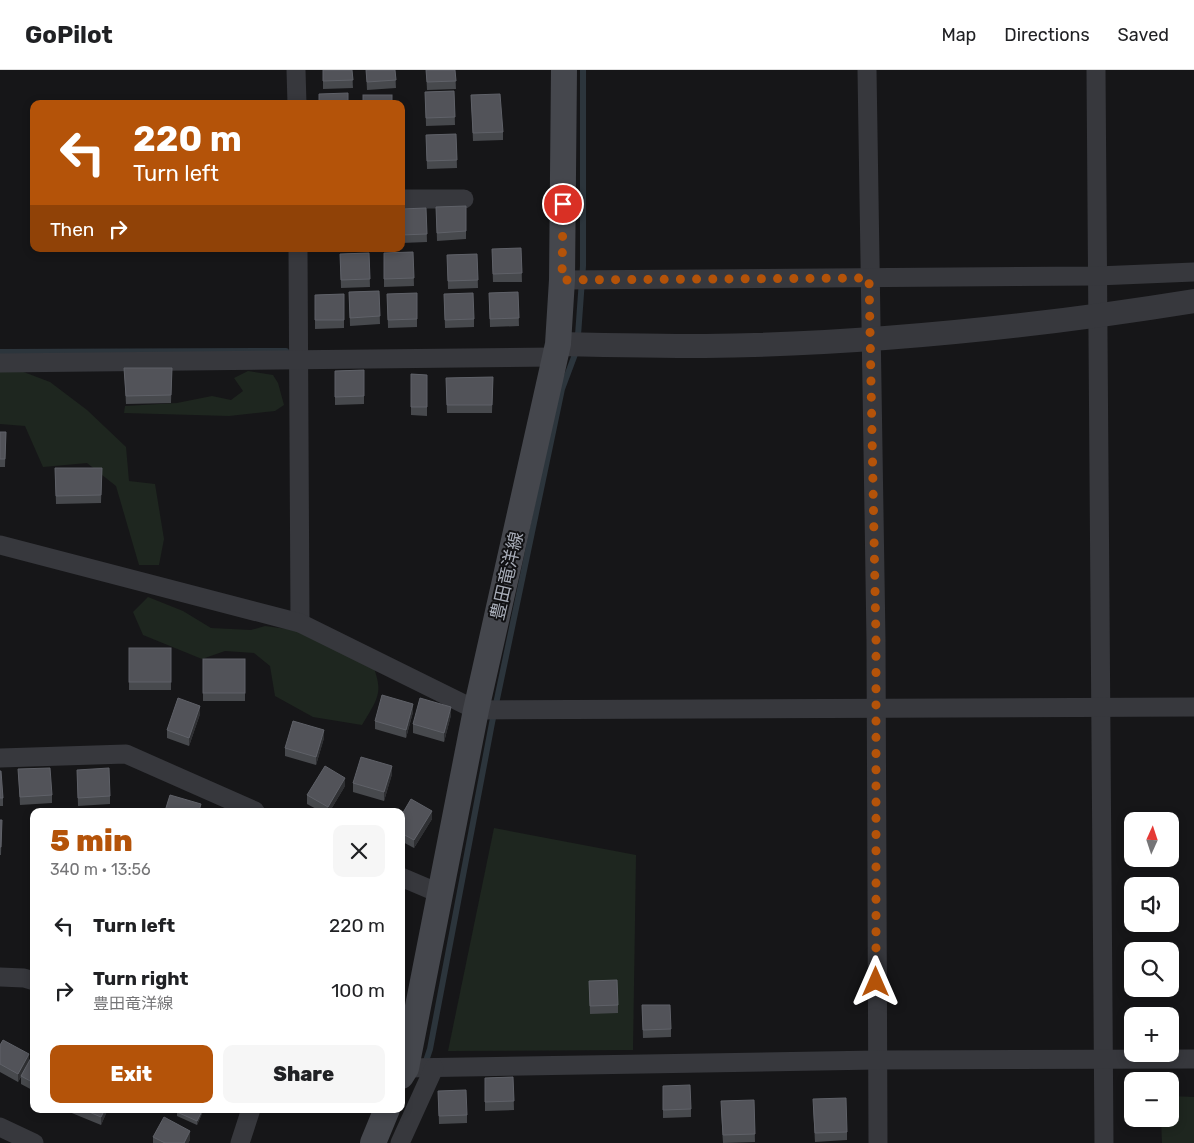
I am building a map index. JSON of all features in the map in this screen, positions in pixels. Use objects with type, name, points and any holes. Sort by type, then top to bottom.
[{"type":"main road","name":"豊田竜洋線","points":[[405,1067],[441,894],[476,710],[556,350],[562,280],[564,70]]},
{"type":"main road","points":[[373,1143],[385,1113]]},
{"type":"street","points":[[296,70],[297,100]]},
{"type":"street","points":[[867,70],[876,709],[878,1143]]},
{"type":"street","points":[[1096,70],[1104,1143]]},
{"type":"street","points":[[405,199],[464,199]]},
{"type":"street","points":[[298,252],[300,623]]},
{"type":"street","points":[[562,280],[1097,276],[1194,272]]},
{"type":"street","points":[[0,363],[298,360],[706,346],[870,338],[1097,317],[1194,301]]},
{"type":"street","points":[[0,545],[300,623],[476,710],[1194,707]]},
{"type":"street","points":[[0,758],[126,754],[248,808]]},
{"type":"street","points":[[405,879],[441,894]]},
{"type":"street","points":[[0,977],[24,978],[30,980]]},
{"type":"street","points":[[405,1072],[434,1068],[877,1060],[1194,1059]]},
{"type":"street","points":[[400,1143],[434,1068]]},
{"type":"street","points":[[240,1143],[250,1113]]},
{"type":"street","points":[[0,1127],[34,1143]]},
{"type":"shaded area","points":[[0,363],[50,382],[87,410],[126,447],[129,481],[155,484],[164,539],[159,565],[139,565],[116,486],[87,463],[43,467],[25,426],[0,424]]},
{"type":"shaded area","points":[[248,371],[273,375],[278,383],[284,405],[275,411],[229,416],[124,413],[125,406],[177,403],[212,396],[231,400],[243,391],[234,378]]},
{"type":"shaded area","points":[[148,597],[183,611],[211,628],[251,630],[265,626],[295,630],[370,658],[378,686],[378,693],[373,707],[362,725],[313,717],[275,696],[270,666],[254,653],[225,651],[202,659],[143,635],[133,612]]},
{"type":"shaded area","points":[[494,828],[636,855],[633,1050],[448,1051]]},
{"type":"shaded area","points":[[1179,1096],[1194,1097],[1194,1143],[1162,1143],[1161,1127],[1179,1127]]},
{"type":"building","points":[[323,70],[352,70],[353,80],[323,81]]},
{"type":"building","points":[[366,70],[395,70],[396,80],[367,82]]},
{"type":"building","points":[[426,70],[455,70],[456,81],[427,82]]},
{"type":"building","points":[[454,91],[455,117],[426,118],[425,92]]},
{"type":"building","points":[[348,93],[348,100],[319,100],[319,94]]},
{"type":"building","points":[[500,94],[503,132],[473,133],[471,95]]},
{"type":"building","points":[[363,95],[392,95],[392,100],[363,100]]},
{"type":"building","points":[[456,134],[457,160],[427,161],[426,135]]},
{"type":"building","points":[[466,206],[466,231],[437,233],[436,207]]},
{"type":"building","points":[[426,208],[427,234],[405,235],[405,209]]},
{"type":"building","points":[[521,248],[522,273],[493,274],[492,249]]},
{"type":"building","points":[[413,252],[414,278],[384,279],[384,253]]},
{"type":"building","points":[[369,253],[370,279],[341,280],[340,254]]},
{"type":"building","points":[[477,254],[478,280],[448,281],[447,255]]},
{"type":"building","points":[[379,291],[380,316],[350,318],[349,292]]},
{"type":"building","points":[[518,292],[519,318],[490,319],[489,293]]},
{"type":"building","points":[[417,293],[417,319],[388,320],[387,294]]},
{"type":"building","points":[[473,293],[474,319],[445,320],[444,294]]},
{"type":"building","points":[[344,294],[344,320],[315,320],[315,295]]},
{"type":"building","points":[[124,368],[172,368],[171,395],[126,396]]},
{"type":"building","points":[[364,370],[364,396],[335,397],[335,371]]},
{"type":"building","points":[[411,374],[427,375],[427,407],[411,407]]},
{"type":"building","points":[[493,377],[492,405],[447,405],[446,378]]},
{"type":"building","points":[[0,432],[6,432],[5,459],[0,459]]},
{"type":"building","points":[[55,468],[102,468],[101,495],[56,496]]},
{"type":"building","points":[[129,648],[171,648],[171,682],[129,682]]},
{"type":"building","points":[[203,659],[245,659],[245,693],[203,693]]},
{"type":"building","points":[[382,695],[413,704],[406,730],[375,721]]},
{"type":"building","points":[[178,698],[200,706],[189,738],[167,730]]},
{"type":"building","points":[[420,698],[451,707],[444,733],[413,724]]},
{"type":"building","points":[[293,721],[324,730],[316,757],[285,748]]},
{"type":"building","points":[[361,757],[392,766],[384,792],[353,783]]},
{"type":"building","points":[[325,766],[345,778],[328,807],[307,795]]},
{"type":"building","points":[[50,768],[52,795],[20,797],[18,769]]},
{"type":"building","points":[[109,768],[110,796],[78,798],[77,770]]},
{"type":"building","points":[[1,771],[3,798],[0,798]]},
{"type":"building","points":[[170,795],[201,804],[200,808],[166,808]]},
{"type":"building","points":[[411,799],[432,811],[414,840],[405,835],[405,809]]},
{"type":"building","points":[[0,820],[2,820],[1,847],[0,847]]},
{"type":"building","points":[[617,980],[618,1005],[590,1006],[589,981]]},
{"type":"building","points":[[642,1005],[670,1005],[671,1029],[643,1030]]},
{"type":"building","points":[[3,1040],[29,1054],[18,1074],[0,1064],[0,1045]]},
{"type":"building","points":[[30,1060],[30,1081],[21,1076]]},
{"type":"building","points":[[513,1077],[514,1101],[485,1102],[485,1078]]},
{"type":"building","points":[[690,1085],[691,1109],[663,1110],[663,1086]]},
{"type":"building","points":[[466,1090],[467,1115],[439,1116],[438,1091]]},
{"type":"building","points":[[846,1098],[847,1132],[815,1133],[813,1099]]},
{"type":"building","points":[[754,1100],[755,1134],[723,1135],[721,1101]]},
{"type":"building","points":[[92,1113],[103,1113],[101,1117]]},
{"type":"building","points":[[179,1113],[201,1113],[197,1121]]},
{"type":"building","points":[[164,1117],[190,1131],[184,1143],[165,1143],[153,1137]]},
{"type":"waterway","points":[[425,1064],[430,1049],[492,723],[562,389],[577,349],[583,266],[583,70]]},
{"type":"waterway","points":[[0,352],[286,351]]},
{"type":"route","points":[[563,204],[562,280],[869,278],[876,640],[876,982]]}]
